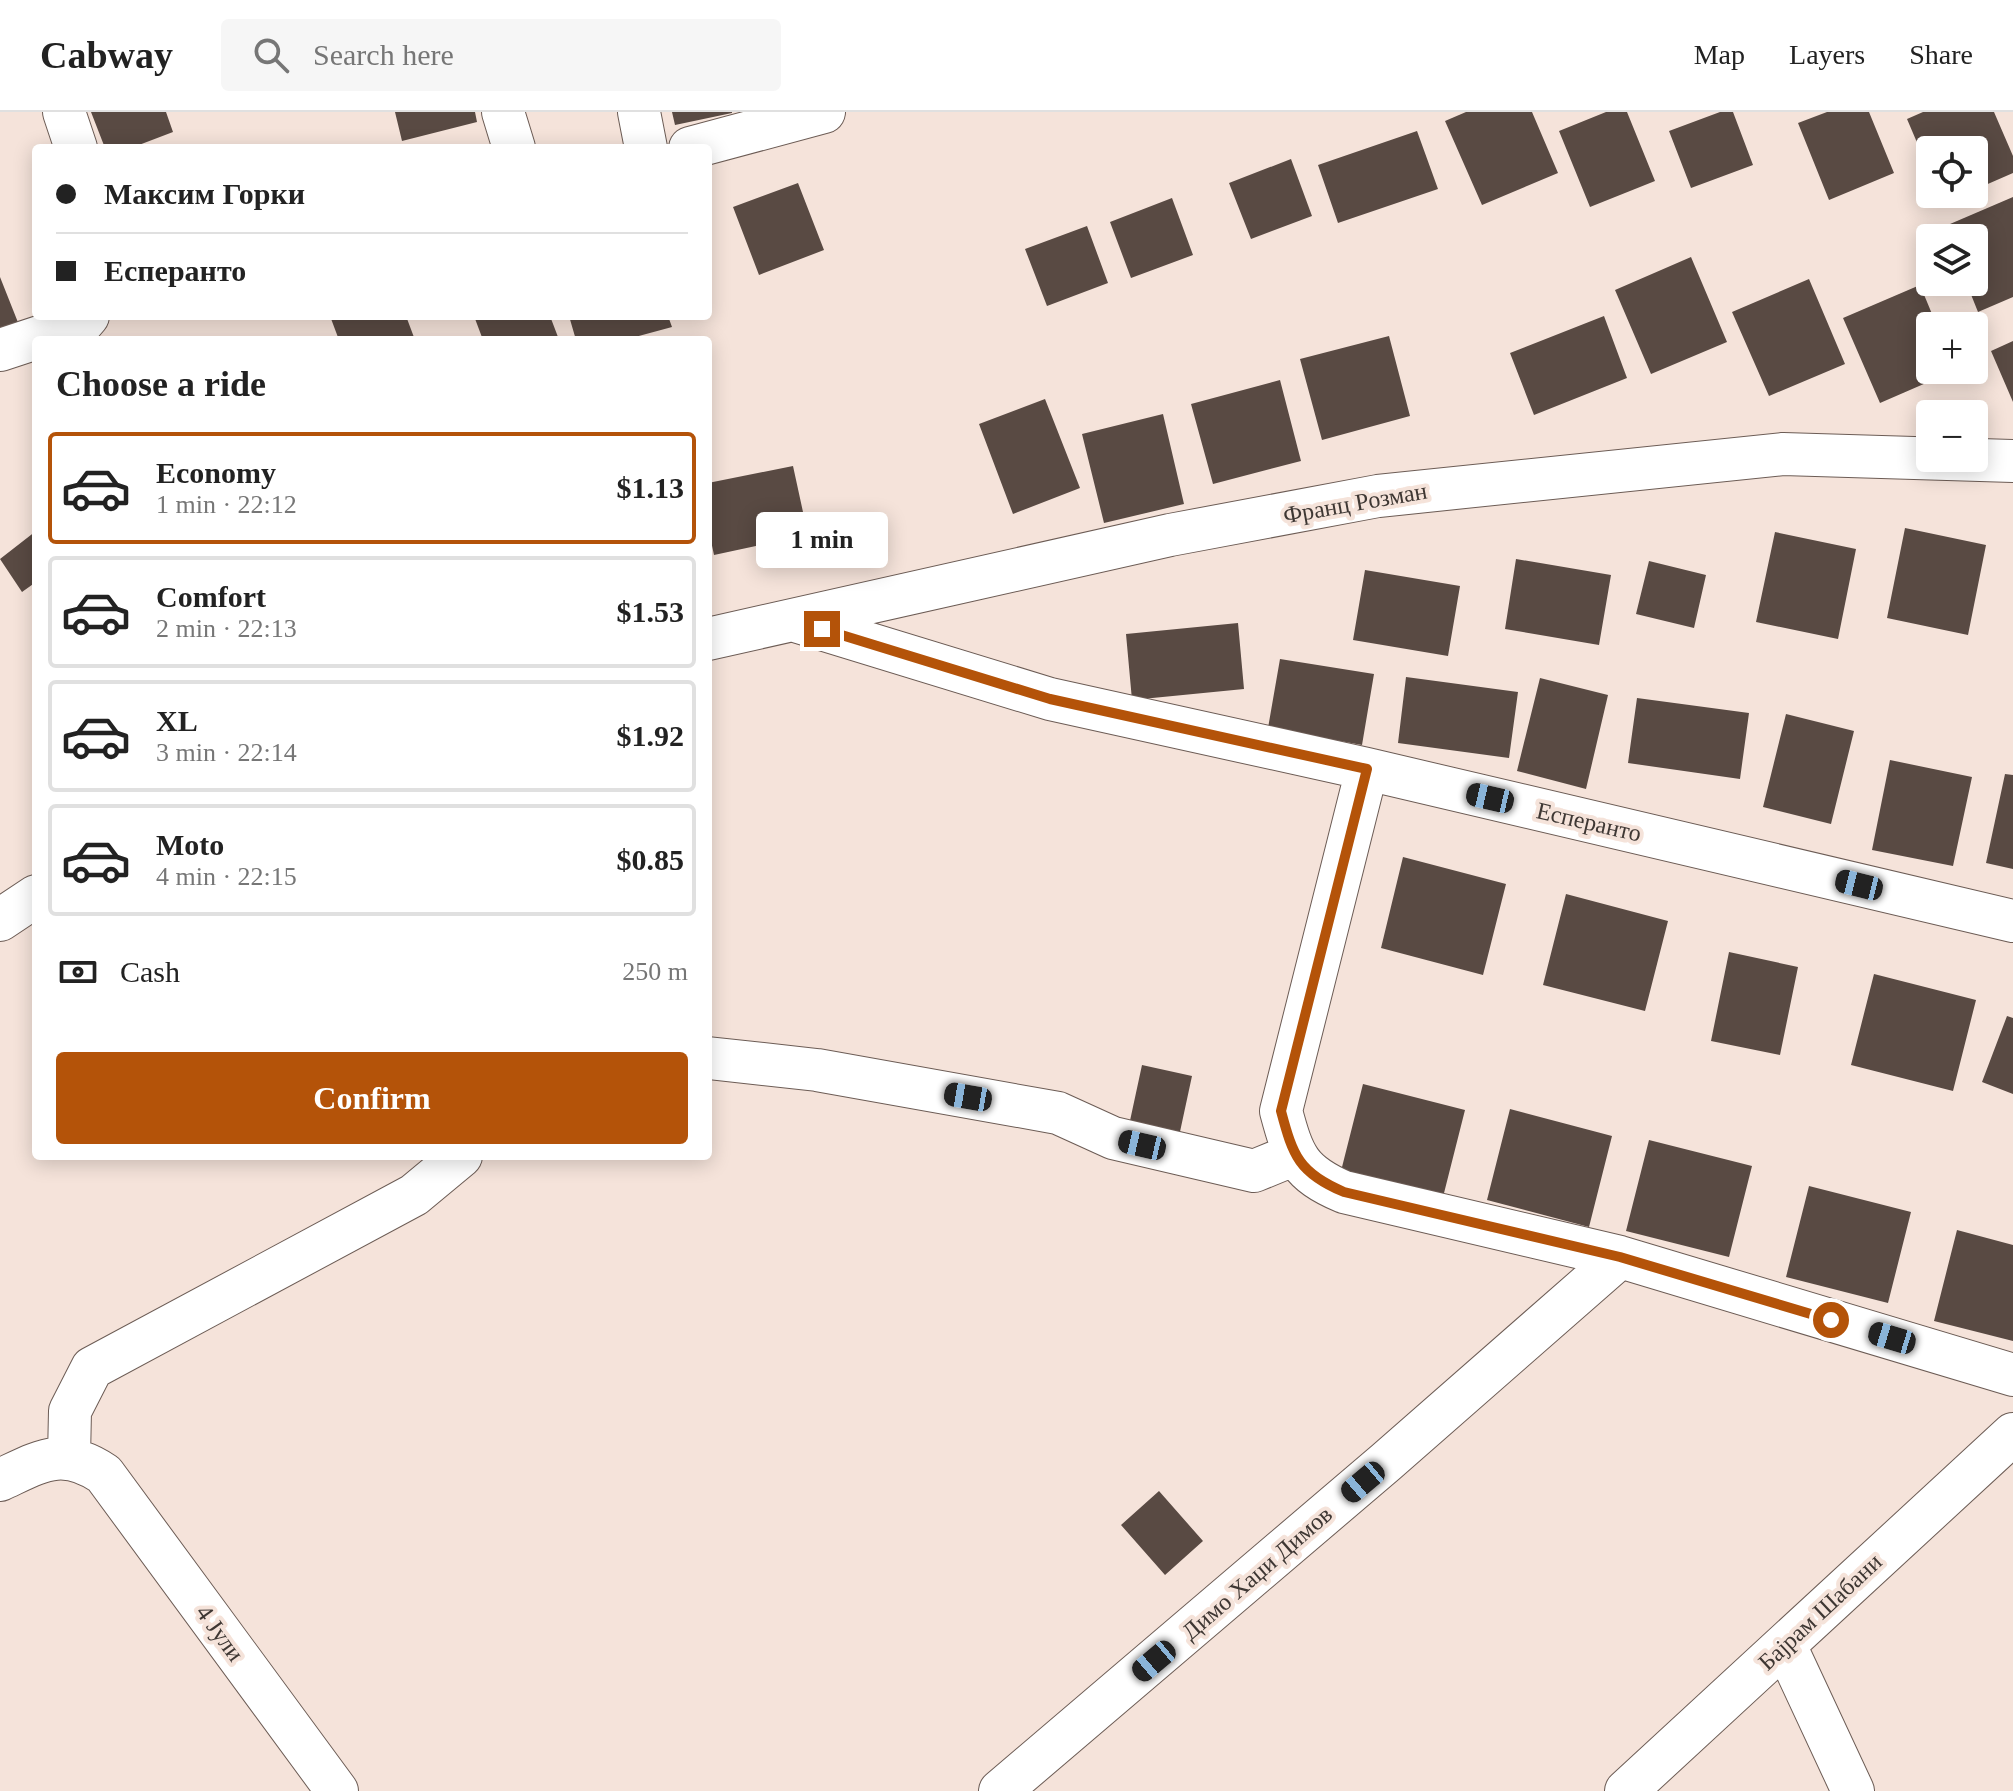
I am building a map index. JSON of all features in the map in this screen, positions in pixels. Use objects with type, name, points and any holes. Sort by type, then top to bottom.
[{"type":"street","points":[[64,112],[75,144]]},
{"type":"street","points":[[503,112],[513,144]]},
{"type":"street","points":[[639,112],[645,144]]},
{"type":"street","points":[[705,144],[824,112]]},
{"type":"street","points":[[43,336],[85,320]]},
{"type":"street","points":[[0,350],[32,339]]},
{"type":"street","name":"Франц Розман","points":[[712,638],[1170,535],[1378,496],[1783,454],[2013,461]]},
{"type":"street","name":"Есперанто","points":[[794,621],[1050,699],[1367,769],[2013,921]]},
{"type":"street","points":[[1367,769],[1281,1111],[1293,1155],[1321,1182],[1344,1192],[1620,1257],[2013,1375]]},
{"type":"street","points":[[0,920],[32,899]]},
{"type":"street","points":[[712,1058],[817,1070],[1058,1113],[1113,1138],[1254,1171],[1293,1155]]},
{"type":"street","points":[[0,1480],[49,1458],[86,1465],[70,1411],[92,1368],[414,1195],[456,1160]]},
{"type":"street","name":"Димо Хаџи Димов","points":[[1000,1791],[1386,1462],[1620,1257]]},
{"type":"street","name":"Бајрам Шабани","points":[[1626,1791],[2013,1434]]},
{"type":"street","name":"4 Јули","points":[[86,1465],[322,1786]]},
{"type":"street","points":[[1785,1645],[1853,1791]]},
{"type":"building","points":[[91,112],[166,112],[173,132],[142,144],[103,144]]},
{"type":"building","points":[[395,112],[475,112],[477,122],[402,141]]},
{"type":"building","points":[[672,112],[732,112],[732,113],[675,125]]},
{"type":"building","points":[[1466,112],[1532,112],[1558,173],[1482,205],[1445,121]]},
{"type":"building","points":[[1606,112],[1627,112],[1655,181],[1590,207],[1559,131]]},
{"type":"building","points":[[1720,112],[1733,112],[1753,165],[1691,188],[1669,131]]},
{"type":"building","points":[[1827,112],[1869,112],[1894,173],[1829,200],[1798,123]]},
{"type":"building","points":[[1923,112],[1994,112],[2013,156],[2013,173],[1988,184],[1988,136],[1916,136],[1916,140],[1907,119]]},
{"type":"building","points":[[1417,131],[1438,189],[1338,223],[1318,165]]},
{"type":"building","points":[[1291,159],[1312,216],[1251,239],[1229,183]]},
{"type":"building","points":[[798,183],[824,250],[759,275],[733,207]]},
{"type":"building","points":[[2013,197],[2013,297],[1978,312],[1972,296],[1988,296],[1988,224],[1950,224]]},
{"type":"building","points":[[1172,198],[1193,255],[1131,278],[1110,222]]},
{"type":"building","points":[[1087,226],[1108,283],[1047,306],[1025,249]]},
{"type":"building","points":[[1691,257],[1727,342],[1651,374],[1615,290]]},
{"type":"building","points":[[0,277],[21,330],[0,338]]},
{"type":"building","points":[[1809,279],[1845,364],[1769,396],[1732,312]]},
{"type":"building","points":[[1916,287],[1916,296],[1925,296],[1931,312],[1916,312],[1916,384],[1924,384],[1880,403],[1843,318]]},
{"type":"building","points":[[1604,316],[1627,378],[1534,415],[1510,353]]},
{"type":"building","points":[[332,320],[408,320],[414,336],[338,336]]},
{"type":"building","points":[[476,320],[552,320],[558,336],[482,336]]},
{"type":"building","points":[[570,320],[669,320],[672,327],[639,336],[575,336]]},
{"type":"building","points":[[1389,336],[1410,416],[1322,440],[1300,359]]},
{"type":"building","points":[[2013,341],[2013,402],[1991,351]]},
{"type":"building","points":[[1280,380],[1301,461],[1213,484],[1191,404]]},
{"type":"building","points":[[1045,399],[1080,488],[1013,514],[979,424]]},
{"type":"building","points":[[1163,414],[1184,504],[1104,523],[1082,434]]},
{"type":"building","points":[[793,466],[808,535],[714,555],[712,482]]},
{"type":"building","points":[[1905,528],[1986,545],[1968,635],[1887,618]]},
{"type":"building","points":[[1775,532],[1856,549],[1838,639],[1756,622]]},
{"type":"building","points":[[32,534],[32,585],[22,592],[0,559]]},
{"type":"building","points":[[1516,559],[1611,575],[1599,645],[1505,629]]},
{"type":"building","points":[[1649,561],[1706,575],[1694,628],[1636,614]]},
{"type":"building","points":[[1365,570],[1460,586],[1448,656],[1353,640]]},
{"type":"building","points":[[1238,623],[1244,689],[1132,700],[1126,634]]},
{"type":"building","points":[[1280,659],[1374,674],[1362,745],[1268,728]]},
{"type":"building","points":[[1406,677],[1518,692],[1509,758],[1398,743]]},
{"type":"building","points":[[1540,678],[1608,695],[1586,789],[1517,771]]},
{"type":"building","points":[[1637,698],[1749,713],[1740,779],[1628,763]]},
{"type":"building","points":[[1786,714],[1854,731],[1831,824],[1763,807]]},
{"type":"building","points":[[1890,760],[1972,777],[1953,866],[1872,850]]},
{"type":"building","points":[[2005,774],[2013,775],[2013,869],[1986,863]]},
{"type":"building","points":[[1403,857],[1506,884],[1483,975],[1381,948]]},
{"type":"building","points":[[1566,894],[1668,921],[1645,1011],[1543,985]]},
{"type":"building","points":[[1729,952],[1798,967],[1780,1055],[1711,1041]]},
{"type":"building","points":[[1874,974],[1976,1000],[1953,1091],[1851,1065]]},
{"type":"building","points":[[2007,1016],[2013,1018],[2013,1094],[1982,1082]]},
{"type":"building","points":[[1142,1065],[1192,1076],[1178,1141],[1128,1130]]},
{"type":"building","points":[[1363,1084],[1465,1110],[1442,1201],[1340,1175]]},
{"type":"building","points":[[1510,1109],[1612,1136],[1589,1227],[1487,1200]]},
{"type":"building","points":[[1649,1140],[1752,1166],[1729,1257],[1626,1231]]},
{"type":"building","points":[[1809,1186],[1911,1212],[1888,1303],[1786,1277]]},
{"type":"building","points":[[1957,1230],[2013,1245],[2013,1341],[1934,1321]]},
{"type":"building","points":[[1159,1491],[1203,1541],[1165,1575],[1121,1525]]},
{"type":"route","points":[[822,629],[1050,699],[1367,769],[1281,1111],[1293,1155],[1321,1182],[1344,1192],[1620,1257],[1831,1320]]}]
